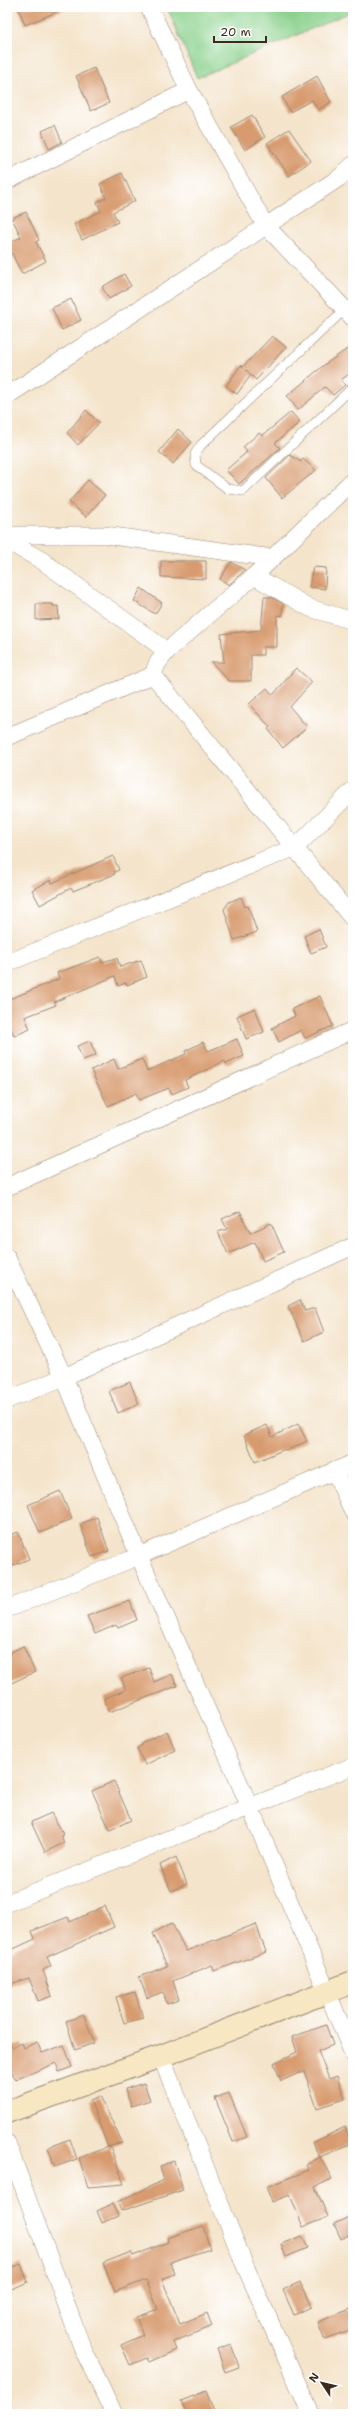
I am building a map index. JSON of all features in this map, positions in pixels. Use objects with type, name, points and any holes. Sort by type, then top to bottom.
[{"type":"street","points":[[149,7],[189,90],[265,225],[349,314]]},
{"type":"street","points":[[7,181],[189,90]]},
{"type":"street","points":[[7,396],[265,225],[339,178],[353,165]]},
{"type":"street","points":[[7,737],[153,675],[157,664],[167,651],[254,576],[353,480]]},
{"type":"street","points":[[7,535],[106,535],[273,558]]},
{"type":"street","points":[[7,540],[41,560],[167,651]]},
{"type":"street","points":[[254,576],[310,608],[353,621]]},
{"type":"street","points":[[153,675],[353,918]]},
{"type":"street","points":[[7,963],[296,847],[353,790]]},
{"type":"street","points":[[7,1187],[352,1032]]},
{"type":"street","points":[[7,1400],[64,1377],[353,1246]]},
{"type":"street","points":[[7,1258],[64,1377],[139,1556],[250,1807],[353,2054]]},
{"type":"street","points":[[7,1610],[139,1556],[353,1463]]},
{"type":"street","points":[[334,1470],[353,1512]]},
{"type":"street","points":[[7,1903],[353,1766]]},
{"type":"street","points":[[7,2112],[161,2056],[328,1993],[353,1982]]},
{"type":"street","points":[[161,2056],[243,2261],[311,2414]]},
{"type":"street","points":[[7,2143],[82,2347],[114,2414]]},
{"type":"lane","points":[[349,314],[201,445],[195,454],[196,465],[228,489],[243,491],[353,387]]},
{"type":"green space","points":[[167,7],[353,7],[353,11],[197,78]]},
{"type":"building","points":[[18,7],[69,7],[25,25]]},
{"type":"building","points":[[94,68],[109,103],[91,111],[76,76]]},
{"type":"building","points":[[317,76],[331,102],[318,110],[312,100],[290,112],[282,97]]},
{"type":"building","points":[[252,115],[265,137],[245,150],[231,127]]},
{"type":"building","points":[[55,125],[62,142],[49,149],[42,131]]},
{"type":"building","points":[[289,129],[311,161],[289,176],[267,143]]},
{"type":"building","points":[[122,173],[135,201],[113,212],[118,222],[82,240],[74,224],[101,211],[97,202],[106,198],[100,184]]},
{"type":"building","points":[[26,212],[39,240],[36,242],[46,261],[22,274],[7,244],[21,237],[12,218]]},
{"type":"building","points":[[124,274],[131,286],[109,299],[102,287]]},
{"type":"building","points":[[71,299],[81,320],[62,330],[52,308]]},
{"type":"building","points":[[272,336],[286,347],[256,380],[251,375],[237,394],[226,386],[241,365],[243,367]]},
{"type":"building","points":[[353,345],[353,371],[341,380],[345,385],[333,395],[325,387],[298,410],[287,396],[324,365]]},
{"type":"building","points":[[86,410],[99,423],[78,445],[67,433]]},
{"type":"building","points":[[291,412],[300,422],[275,443],[280,448],[239,484],[226,470],[247,452],[243,447],[259,433],[262,436]]},
{"type":"building","points":[[178,429],[192,442],[173,464],[159,452]]},
{"type":"building","points":[[290,455],[301,462],[303,459],[316,470],[282,498],[266,478]]},
{"type":"building","points":[[88,480],[105,495],[86,517],[69,502]]},
{"type":"building","points":[[161,561],[206,561],[206,579],[161,577]]},
{"type":"building","points":[[231,562],[245,570],[229,585],[220,579]]},
{"type":"building","points":[[313,567],[326,568],[325,589],[309,587]]},
{"type":"building","points":[[141,588],[162,603],[155,614],[134,601]]},
{"type":"building","points":[[264,597],[271,597],[283,604],[282,616],[277,615],[277,647],[263,647],[263,655],[251,655],[251,681],[229,681],[211,662],[224,662],[221,634],[261,630]]},
{"type":"building","points":[[36,604],[53,604],[53,606],[58,606],[59,619],[36,620]]},
{"type":"building","points":[[296,668],[312,682],[290,707],[307,727],[283,748],[268,729],[270,727],[249,704],[267,688],[273,695]]},
{"type":"building","points":[[113,856],[119,870],[114,872],[115,874],[73,891],[71,888],[40,905],[32,890],[51,880],[52,883]]},
{"type":"building","points":[[241,897],[245,907],[248,906],[257,932],[234,940],[224,909],[229,902]]},
{"type":"building","points":[[319,929],[326,947],[311,953],[304,936]]},
{"type":"building","points":[[100,957],[102,962],[117,958],[120,967],[141,960],[147,977],[127,985],[126,983],[118,986],[115,976],[54,1002],[56,1005],[25,1017],[30,1029],[14,1036],[7,1017],[7,1000],[59,979],[57,973]]},
{"type":"building","points":[[320,996],[333,1026],[305,1038],[301,1030],[279,1042],[272,1028],[295,1016],[292,1009]]},
{"type":"building","points":[[255,1008],[264,1032],[246,1039],[237,1016]]},
{"type":"building","points":[[237,1039],[244,1056],[226,1064],[225,1061],[185,1080],[188,1087],[172,1094],[169,1088],[139,1100],[136,1093],[108,1106],[91,1070],[114,1059],[118,1069],[142,1059],[147,1071],[186,1054],[185,1051],[203,1042],[208,1051]]},
{"type":"building","points":[[90,1041],[96,1055],[83,1060],[77,1046]]},
{"type":"building","points":[[240,1211],[250,1233],[271,1223],[284,1252],[263,1261],[255,1242],[228,1254],[218,1232],[227,1229],[222,1219]]},
{"type":"building","points":[[300,1300],[305,1311],[315,1308],[324,1332],[304,1341],[288,1306]]},
{"type":"building","points":[[130,1382],[139,1404],[118,1413],[109,1391]]},
{"type":"building","points":[[298,1424],[307,1441],[286,1451],[285,1449],[255,1462],[244,1435],[267,1425],[272,1437]]},
{"type":"building","points":[[60,1491],[72,1519],[40,1533],[28,1505]]},
{"type":"building","points":[[97,1517],[109,1551],[92,1557],[80,1524]]},
{"type":"building","points":[[18,1532],[29,1559],[7,1568],[7,1536]]},
{"type":"building","points":[[130,1601],[137,1620],[118,1628],[116,1625],[95,1634],[87,1616]]},
{"type":"building","points":[[23,1646],[35,1672],[7,1685],[7,1654]]},
{"type":"building","points":[[149,1668],[154,1682],[172,1674],[177,1686],[109,1712],[104,1698],[126,1690],[121,1678]]},
{"type":"building","points":[[167,1731],[175,1750],[145,1765],[137,1748],[142,1745],[142,1743]]},
{"type":"building","points":[[114,1781],[131,1820],[110,1830],[92,1791]]},
{"type":"building","points":[[51,1813],[63,1833],[61,1835],[64,1843],[45,1852],[31,1822]]},
{"type":"building","points":[[176,1857],[187,1884],[171,1891],[160,1865]]},
{"type":"building","points":[[105,1906],[114,1927],[47,1957],[51,1966],[43,1970],[52,1996],[38,2001],[29,1978],[7,1985],[7,1952],[35,1939],[32,1931],[68,1917],[70,1922]]},
{"type":"building","points":[[172,1923],[186,1951],[256,1924],[266,1952],[214,1971],[212,1965],[173,1981],[179,2000],[167,2004],[163,1992],[147,1998],[139,1977],[167,1966],[153,1933]]},
{"type":"building","points":[[135,1992],[143,2018],[124,2023],[116,1997]]},
{"type":"building","points":[[84,2015],[94,2043],[75,2050],[66,2021]]},
{"type":"building","points":[[326,2025],[333,2045],[318,2051],[329,2079],[337,2076],[345,2099],[317,2108],[304,2071],[281,2081],[274,2063],[297,2052],[292,2037]]},
{"type":"building","points":[[37,2042],[42,2053],[64,2045],[72,2067],[59,2072],[56,2063],[15,2080],[7,2060],[7,2049],[22,2043],[24,2048]]},
{"type":"building","points":[[144,2083],[150,2100],[131,2106],[125,2089]]},
{"type":"building","points":[[229,2093],[247,2137],[233,2142],[215,2098]]},
{"type":"building","points":[[100,2096],[122,2142],[108,2147],[90,2100]]},
{"type":"building","points":[[345,2127],[352,2143],[320,2157],[312,2143]]},
{"type":"building","points":[[70,2139],[77,2159],[55,2167],[48,2147]]},
{"type":"building","points":[[110,2146],[124,2184],[88,2187],[79,2158]]},
{"type":"building","points":[[320,2157],[332,2179],[315,2187],[328,2217],[303,2227],[290,2195],[272,2202],[266,2187],[309,2170],[306,2165]]},
{"type":"building","points":[[174,2161],[183,2190],[121,2211],[117,2202],[164,2180],[160,2166]]},
{"type":"building","points":[[112,2204],[118,2216],[102,2223],[97,2211]]},
{"type":"building","points":[[353,2215],[353,2233],[341,2239],[334,2224]]},
{"type":"building","points":[[203,2226],[210,2249],[170,2262],[175,2274],[162,2279],[180,2324],[207,2313],[212,2326],[173,2342],[176,2350],[149,2362],[147,2358],[130,2365],[121,2345],[143,2335],[136,2317],[158,2309],[146,2280],[115,2292],[103,2263],[131,2252],[133,2256],[168,2242],[167,2238]]},
{"type":"building","points":[[302,2236],[308,2248],[286,2257],[281,2244]]},
{"type":"building","points":[[21,2264],[28,2282],[7,2291],[7,2270]]},
{"type":"building","points":[[300,2282],[311,2307],[294,2315],[283,2290]]},
{"type":"building","points":[[353,2308],[353,2330],[325,2340],[318,2322]]},
{"type":"building","points":[[231,2344],[239,2367],[225,2372],[217,2349]]},
{"type":"building","points":[[206,2391],[215,2414],[186,2414],[181,2401]]}]
